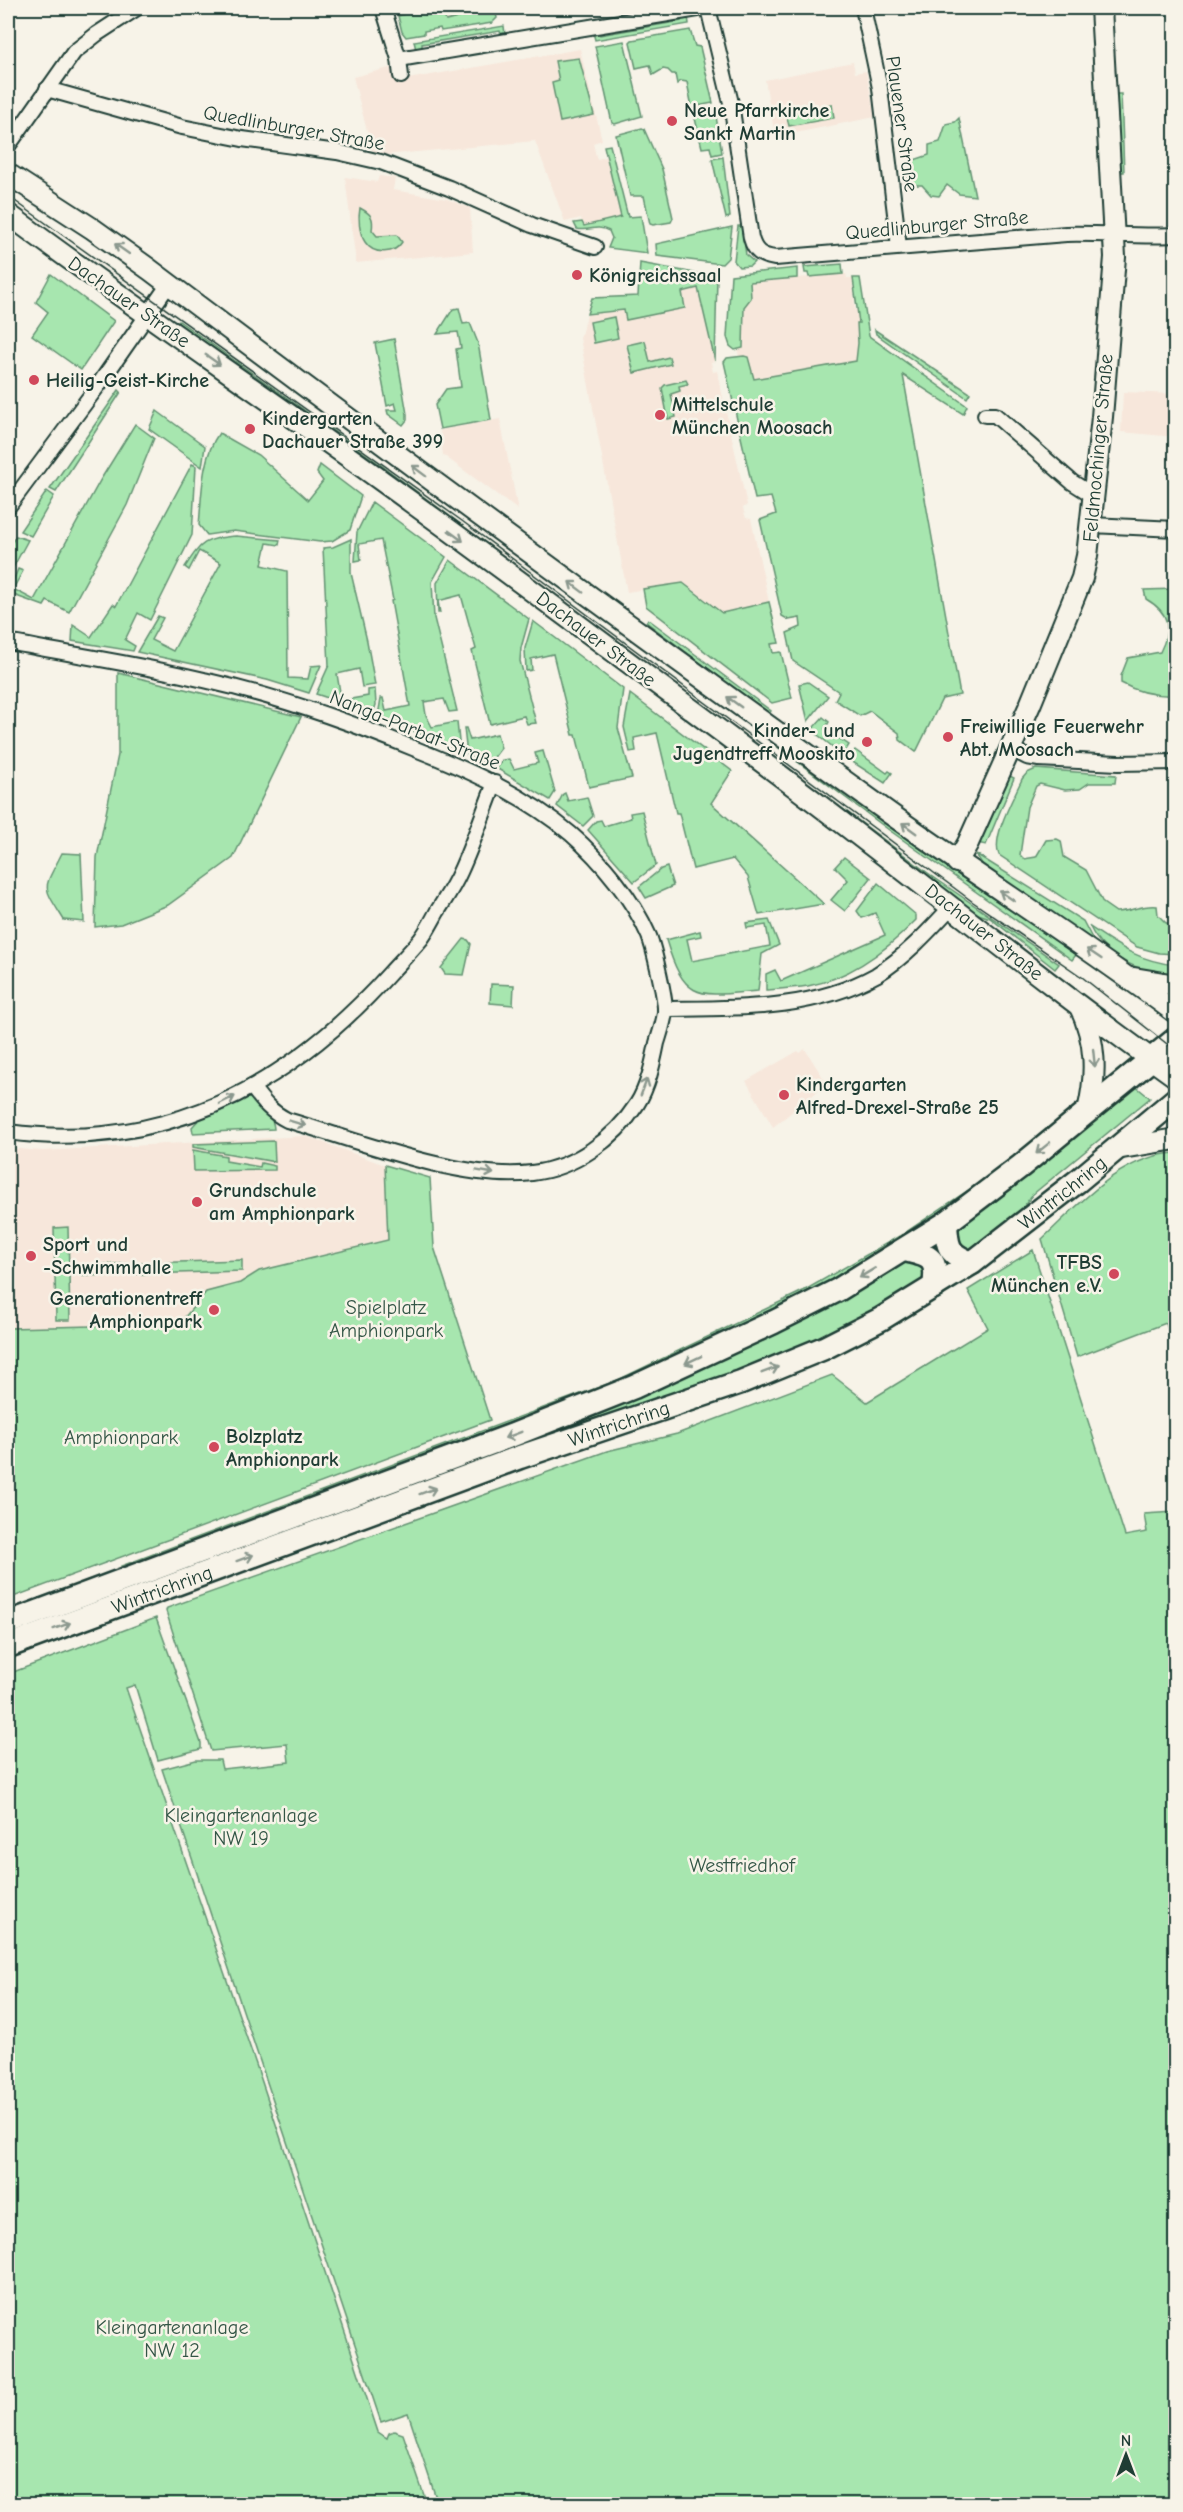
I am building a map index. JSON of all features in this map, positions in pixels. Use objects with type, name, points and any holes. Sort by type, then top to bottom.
[{"type":"main road","name":"Feldmochinger Straße","points":[[957,862],[968,843],[1010,748],[1082,578],[1091,525],[1115,258],[1101,8]]},
{"type":"main road","name":"Dachauer Straße","points":[[8,174],[93,229],[169,284],[617,619],[957,862],[1128,977],[1176,1013]]},
{"type":"main road","name":"Dachauer Straße","points":[[8,214],[542,598],[771,769],[1080,1007],[1176,1077]]},
{"type":"main road","points":[[1128,977],[1176,985]]},
{"type":"main road","points":[[1080,1007],[1089,1026],[1094,1059],[1095,1074],[1088,1111]]},
{"type":"main road","name":"Wintrichring","points":[[8,1623],[502,1440],[634,1388],[838,1290],[905,1250],[996,1186],[1176,1039]]},
{"type":"main road","name":"Wintrichring","points":[[8,1646],[520,1457],[783,1365],[824,1348],[881,1319],[972,1263],[1176,1099]]},
{"type":"main road","points":[[1116,1149],[1176,1139]]},
{"type":"main road","points":[[946,1223],[952,1253],[972,1263]]},
{"type":"main road","points":[[905,1250],[921,1254],[933,1262],[934,1287]]},
{"type":"street","points":[[8,146],[74,52],[137,8]]},
{"type":"street","points":[[383,8],[399,59],[401,76]]},
{"type":"street","points":[[399,59],[706,8]]},
{"type":"street","name":"Quedlinburger Straße","points":[[706,8],[731,103],[751,238],[754,249],[762,256],[775,258],[1066,234],[1134,237],[1176,235]]},
{"type":"street","name":"Plauener Straße","points":[[863,8],[880,88],[899,247]]},
{"type":"street","name":"Quedlinburger Straße","points":[[47,89],[189,129],[338,152],[381,162],[449,188],[532,225],[595,247]]},
{"type":"street","points":[[8,507],[169,284]]},
{"type":"street","points":[[985,415],[995,415],[1072,482],[1094,496]]},
{"type":"street","points":[[1091,525],[1176,529]]},
{"type":"street","name":"Nanga-Parbat-Straße","points":[[8,642],[202,679],[262,694],[369,730],[467,769],[495,783],[547,816],[573,836],[625,895],[650,939],[665,1009],[652,1067],[638,1103],[618,1129],[594,1149],[565,1165],[534,1173],[500,1175],[445,1165],[274,1114],[252,1088]]},
{"type":"street","points":[[1010,748],[1027,757],[1039,759],[1118,763],[1176,762]]},
{"type":"street","points":[[8,1132],[77,1136],[116,1133],[166,1123],[201,1112],[252,1088],[295,1061],[359,1008],[422,938],[459,874],[495,783]]},
{"type":"street","points":[[665,1009],[784,1005],[815,999],[847,988],[876,975],[896,961],[951,907]]},
{"type":"shaded area","points":[[424,8],[491,9],[445,21],[426,15]]},
{"type":"shaded area","points":[[580,49],[602,140],[593,143],[596,156],[597,159],[606,157],[621,217],[583,226],[581,218],[565,222],[535,141],[384,155],[372,150],[353,77],[393,67],[396,81]]},
{"type":"shaded area","points":[[853,62],[855,73],[866,71],[875,117],[775,137],[765,80]]},
{"type":"shaded area","points":[[379,176],[395,178],[393,190],[447,199],[470,208],[473,252],[356,263],[345,177],[377,182]]},
{"type":"shaded area","points":[[846,274],[847,278],[853,278],[855,310],[858,310],[858,339],[870,349],[874,369],[748,397],[736,343],[750,279],[750,282]]},
{"type":"shaded area","name":"Mittelschule München Moosach","points":[[638,280],[698,288],[715,361],[711,362],[713,372],[717,371],[747,505],[743,508],[746,518],[751,519],[769,602],[722,613],[683,583],[627,592],[580,338],[592,298],[638,296]]},
{"type":"shaded area","points":[[1123,392],[1175,394],[1175,437],[1121,432]]},
{"type":"shaded area","points":[[500,419],[518,510],[443,455],[440,430]]},
{"type":"shaded area","name":"Kindergarten Alfred-Drexel-Straße 25","points":[[805,1049],[827,1084],[773,1127],[746,1081]]},
{"type":"shaded area","name":"Grundschule am Amphionpark","points":[[305,1136],[385,1165],[388,1240],[259,1271],[240,1283],[206,1292],[180,1324],[8,1328],[8,1148],[42,1151]]},
{"type":"green space","points":[[411,8],[424,8],[426,15],[442,10],[446,21],[495,8],[497,18],[492,23],[441,31],[440,28],[406,37],[402,32],[398,16],[412,12]]},
{"type":"green space","points":[[688,16],[689,24],[595,40],[593,32],[599,31],[600,35],[681,21],[681,17]]},
{"type":"green space","points":[[504,26],[505,35],[501,35],[500,31],[422,44],[422,48],[416,50],[414,41]]},
{"type":"green space","points":[[690,30],[695,46],[700,47],[713,103],[692,107],[687,82],[681,81],[677,84],[675,74],[668,70],[663,69],[653,75],[650,65],[636,68],[630,42]]},
{"type":"green space","points":[[624,41],[642,116],[615,124],[612,123],[595,46]]},
{"type":"green space","points":[[579,58],[594,115],[560,122],[552,83],[559,81],[555,61]]},
{"type":"green space","points":[[1116,94],[1121,94],[1124,172],[1119,172]]},
{"type":"green space","points":[[832,104],[834,118],[789,126],[786,113]]},
{"type":"green space","points":[[715,110],[722,153],[712,155],[710,147],[702,148],[694,114]]},
{"type":"green space","points":[[959,118],[975,196],[959,194],[947,185],[939,196],[931,195],[922,185],[904,185],[914,160],[929,155],[929,145],[940,142],[946,124],[955,122]]},
{"type":"green space","points":[[642,128],[662,169],[673,218],[671,222],[650,224],[644,196],[630,196],[616,135]]},
{"type":"green space","points":[[610,145],[628,217],[641,216],[647,253],[608,248],[612,238],[609,231],[600,228],[577,229],[574,223],[582,222],[584,226],[621,217],[604,146]]},
{"type":"green space","points":[[723,157],[730,217],[726,218],[712,159]]},
{"type":"green space","points":[[360,208],[371,216],[372,230],[377,236],[397,235],[402,242],[399,246],[384,252],[369,247],[360,230]]},
{"type":"green space","points":[[738,226],[742,226],[746,255],[754,262],[750,266],[739,267],[734,261]]},
{"type":"green space","points":[[732,227],[728,258],[722,264],[657,256],[656,244]]},
{"type":"green space","points":[[640,263],[717,277],[715,361],[698,288],[682,292],[685,308],[626,320],[624,310],[587,314],[592,298],[638,296]]},
{"type":"green space","points":[[842,264],[843,274],[809,277],[804,267]]},
{"type":"green space","points":[[797,268],[797,278],[750,282],[751,298],[744,307],[743,348],[735,350],[730,346],[727,337],[731,275]]},
{"type":"green space","points":[[51,274],[114,321],[81,370],[32,335],[48,312],[36,302]]},
{"type":"green space","points":[[853,278],[860,278],[869,336],[967,406],[963,414],[903,375],[960,695],[942,699],[916,752],[900,740],[899,733],[870,711],[860,716],[835,700],[839,692],[793,661],[787,633],[801,627],[800,618],[789,620],[782,616],[760,520],[776,514],[771,497],[755,499],[724,362],[727,358],[748,357],[754,379],[856,361],[857,323],[859,323]]},
{"type":"green space","points":[[459,308],[463,324],[470,323],[478,343],[491,420],[440,429],[435,405],[446,389],[461,387],[456,349],[461,348],[458,332],[437,334],[453,309]]},
{"type":"green space","points":[[614,317],[618,338],[594,343],[590,322]]},
{"type":"green space","points":[[179,321],[381,465],[752,741],[749,746],[566,605],[406,486],[284,398],[251,378],[176,325]]},
{"type":"green space","points":[[875,330],[970,393],[967,398],[876,334]]},
{"type":"green space","points":[[394,339],[407,414],[407,420],[403,425],[388,414],[387,410],[397,410],[395,403],[387,406],[375,343]]},
{"type":"green space","points":[[645,341],[650,362],[669,357],[671,364],[634,373],[627,345]]},
{"type":"green space","points":[[686,380],[688,384],[679,386],[680,391],[671,394],[676,417],[668,419],[662,388],[665,385]]},
{"type":"green space","points":[[119,390],[121,392],[56,492],[50,489]]},
{"type":"green space","points":[[157,411],[205,446],[202,467],[149,429]]},
{"type":"green space","points":[[135,424],[154,438],[127,505],[69,612],[47,601],[44,606],[8,593],[18,569],[23,571],[13,589],[34,600],[101,479]]},
{"type":"green space","points":[[219,433],[258,455],[308,500],[323,481],[317,473],[320,465],[361,496],[350,530],[332,541],[320,542],[234,531],[207,535],[199,525],[202,490],[209,454]]},
{"type":"green space","points":[[192,464],[196,466],[192,535],[150,620],[138,613],[125,640],[135,646],[133,651],[72,641],[73,625],[91,637],[113,604],[116,606]]},
{"type":"green space","points":[[47,491],[54,496],[31,536],[20,531]]},
{"type":"green space","points":[[372,502],[446,557],[432,582],[434,618],[457,711],[449,712],[444,699],[424,702],[426,715],[432,727],[457,722],[460,751],[378,716],[381,698],[383,698],[386,711],[410,706],[381,540],[359,544],[361,560],[355,561],[357,532]]},
{"type":"green space","points":[[16,536],[28,540],[8,577],[8,548]]},
{"type":"green space","points":[[236,536],[280,540],[279,545],[267,543],[262,565],[287,571],[288,678],[308,679],[311,666],[321,665],[309,693],[267,680],[137,652],[158,616],[163,618],[151,640],[173,651],[221,563],[199,551],[189,570],[185,567],[205,543],[217,538]]},
{"type":"green space","points":[[351,539],[351,573],[375,685],[362,687],[359,669],[337,674],[340,692],[334,700],[316,694],[329,665],[323,548],[333,547]]},
{"type":"green space","points":[[450,560],[529,619],[520,661],[536,723],[527,724],[524,716],[490,724],[472,651],[476,649],[461,595],[438,601],[440,613],[438,613],[437,583]]},
{"type":"green space","points":[[683,583],[722,613],[769,602],[779,643],[771,644],[773,653],[781,652],[792,698],[772,703],[646,606],[643,589]]},
{"type":"green space","points":[[1175,589],[1175,695],[1147,693],[1121,683],[1121,676],[1128,658],[1160,652],[1166,636],[1164,616],[1154,604],[1146,599],[1144,590]]},
{"type":"green space","points":[[648,619],[771,711],[769,714],[646,622]]},
{"type":"green space","points":[[533,621],[623,689],[618,728],[632,778],[589,787],[576,735],[573,735],[553,654],[531,659],[532,670],[526,671],[525,648]]},
{"type":"green space","points":[[118,673],[301,717],[233,858],[168,905],[121,924],[95,927],[97,857],[118,755]]},
{"type":"green space","points":[[808,682],[828,696],[808,721],[799,684]]},
{"type":"green space","points":[[375,689],[376,705],[373,713],[343,703],[368,696],[368,690]]},
{"type":"green space","points":[[630,694],[732,771],[711,803],[824,904],[759,915],[748,877],[733,859],[693,869],[679,813],[676,813],[657,733],[634,738],[636,751],[630,752],[624,727]]},
{"type":"green space","points":[[823,717],[829,722],[825,729],[849,745],[843,755],[814,732],[814,727]]},
{"type":"green space","points":[[464,728],[470,740],[497,734],[501,748],[488,765],[467,755]]},
{"type":"green space","points":[[778,741],[929,855],[1076,955],[1072,960],[889,830],[775,745]]},
{"type":"green space","points":[[855,750],[887,773],[889,771],[892,773],[885,783],[848,759]]},
{"type":"green space","points":[[543,751],[555,792],[550,800],[496,768],[503,760],[509,759],[514,769],[538,763],[535,753]]},
{"type":"green space","points":[[769,753],[932,876],[1059,964],[1055,969],[990,918],[978,914],[826,800],[765,758]]},
{"type":"green space","points":[[1036,769],[1116,775],[1115,783],[1089,783],[1080,789],[1065,790],[1040,784],[1036,786],[1027,807],[1020,855],[1024,859],[1036,857],[1046,840],[1061,841],[1064,857],[1086,870],[1103,903],[1116,912],[1157,906],[1158,915],[1166,923],[1175,923],[1175,954],[1159,953],[1137,947],[999,855],[998,838],[1009,806],[1022,779],[1027,773]]},
{"type":"green space","points":[[1008,775],[1014,778],[986,845],[977,843]]},
{"type":"green space","points":[[565,793],[568,801],[587,797],[593,816],[583,826],[557,806]]},
{"type":"green space","points":[[642,811],[656,865],[634,882],[588,830],[596,821],[601,820],[604,826],[631,818],[630,813]]},
{"type":"green space","points":[[62,853],[81,854],[84,922],[64,920],[48,893],[48,881]]},
{"type":"green space","points":[[976,854],[1083,921],[1094,942],[985,869]]},
{"type":"green space","points":[[844,857],[871,878],[845,911],[831,900],[848,880],[835,867]]},
{"type":"green space","points":[[667,867],[673,886],[646,898],[639,887],[661,869]]},
{"type":"green space","points":[[878,883],[916,915],[916,920],[905,931],[880,952],[839,977],[808,986],[766,990],[766,974],[775,970],[781,981],[885,935],[875,913],[862,918],[857,911]]},
{"type":"green space","points":[[769,920],[779,945],[762,954],[758,991],[708,994],[697,991],[680,975],[666,940],[700,931],[701,936],[687,939],[692,961],[770,946],[766,925],[747,928],[746,923]]},
{"type":"green space","points":[[1090,927],[1140,956],[1175,965],[1175,979],[1138,968],[1115,956],[1105,948]]},
{"type":"green space","points":[[464,939],[471,944],[464,975],[445,974],[441,968]]},
{"type":"green space","points":[[491,984],[514,985],[513,1005],[490,1003]]},
{"type":"green space","points":[[1134,1085],[1150,1098],[1032,1195],[1020,1212],[971,1250],[959,1249],[957,1230],[998,1199]]},
{"type":"green space","points":[[246,1097],[264,1110],[271,1119],[274,1129],[193,1133],[192,1127],[202,1116]]},
{"type":"green space","points":[[274,1141],[275,1162],[193,1147],[193,1144]]},
{"type":"green space","points":[[193,1150],[226,1156],[226,1161],[260,1167],[261,1163],[275,1166],[275,1170],[194,1171]]},
{"type":"green space","name":"TFBS München e.V.","points":[[1175,1153],[1175,1353],[1166,1323],[1077,1357],[1042,1239],[1086,1197],[1119,1172],[1155,1156]]},
{"type":"green space","name":"Amphionpark","points":[[385,1165],[430,1178],[434,1247],[490,1420],[8,1599],[8,1328],[179,1324],[206,1292],[240,1283],[259,1271],[388,1240]]},
{"type":"green space","points":[[976,1185],[979,1188],[861,1265],[807,1294],[619,1384],[123,1569],[121,1566],[618,1380],[805,1290],[903,1234]]},
{"type":"green space","points":[[68,1227],[70,1320],[56,1320],[54,1228]]},
{"type":"green space","name":"Westfriedhof","points":[[1033,1250],[1125,1536],[1147,1532],[1144,1514],[1175,1512],[1175,2504],[438,2504],[408,2413],[381,2422],[162,1769],[196,1760],[220,1760],[222,1769],[289,1762],[287,1744],[211,1751],[166,1611],[167,1608],[607,1451],[677,1434],[832,1375],[867,1402],[988,1328],[968,1290]]},
{"type":"green space","points":[[910,1259],[929,1272],[922,1283],[835,1332],[755,1365],[599,1418],[8,1636],[8,1632],[869,1283]]},
{"type":"green space","points":[[242,1260],[242,1271],[82,1276],[82,1265]]},
{"type":"green space","name":"Kleingartenanlage NW 12","points":[[156,1618],[201,1743],[201,1749],[158,1760],[135,1685],[126,1688],[261,2079],[378,2432],[387,2438],[389,2433],[394,2431],[403,2434],[427,2504],[8,2504],[8,1674]]},
{"type":"tram line","points":[[8,196],[462,521],[973,902],[1082,977],[1176,1051]]},
{"type":"place","name":"Neue Pfarrkirche Sankt Martin","points":[[672,121]]},
{"type":"place","name":"Königreichssaal","points":[[577,275]]},
{"type":"place","name":"Heilig-Geist-Kirche","points":[[34,380]]},
{"type":"place","name":"Mittelschule München Moosach","points":[[660,415]]},
{"type":"place","name":"Kindergarten Dachauer Straße 399","points":[[250,429]]},
{"type":"place","name":"Freiwillige Feuerwehr Abt. Moosach","points":[[948,737]]},
{"type":"place","name":"Kinder- und Jugendtreff Mooskito","points":[[867,742]]},
{"type":"place","name":"Kindergarten Alfred-Drexel-Straße 25","points":[[784,1095]]},
{"type":"place","name":"Grundschule am Amphionpark","points":[[197,1202]]},
{"type":"place","name":"Sport und -Schwimmhalle","points":[[31,1256]]},
{"type":"place","name":"TFBS München e.V.","points":[[1114,1274]]},
{"type":"place","name":"Generationentreff Amphionpark","points":[[214,1310]]},
{"type":"place","name":"Bolzplatz Amphionpark","points":[[214,1447]]},
{"type":"park label","name":"Spielplatz Amphionpark","points":[[386,1318]]},
{"type":"park label","name":"Kleingartenanlage NW 19","points":[[241,1826]]}]
